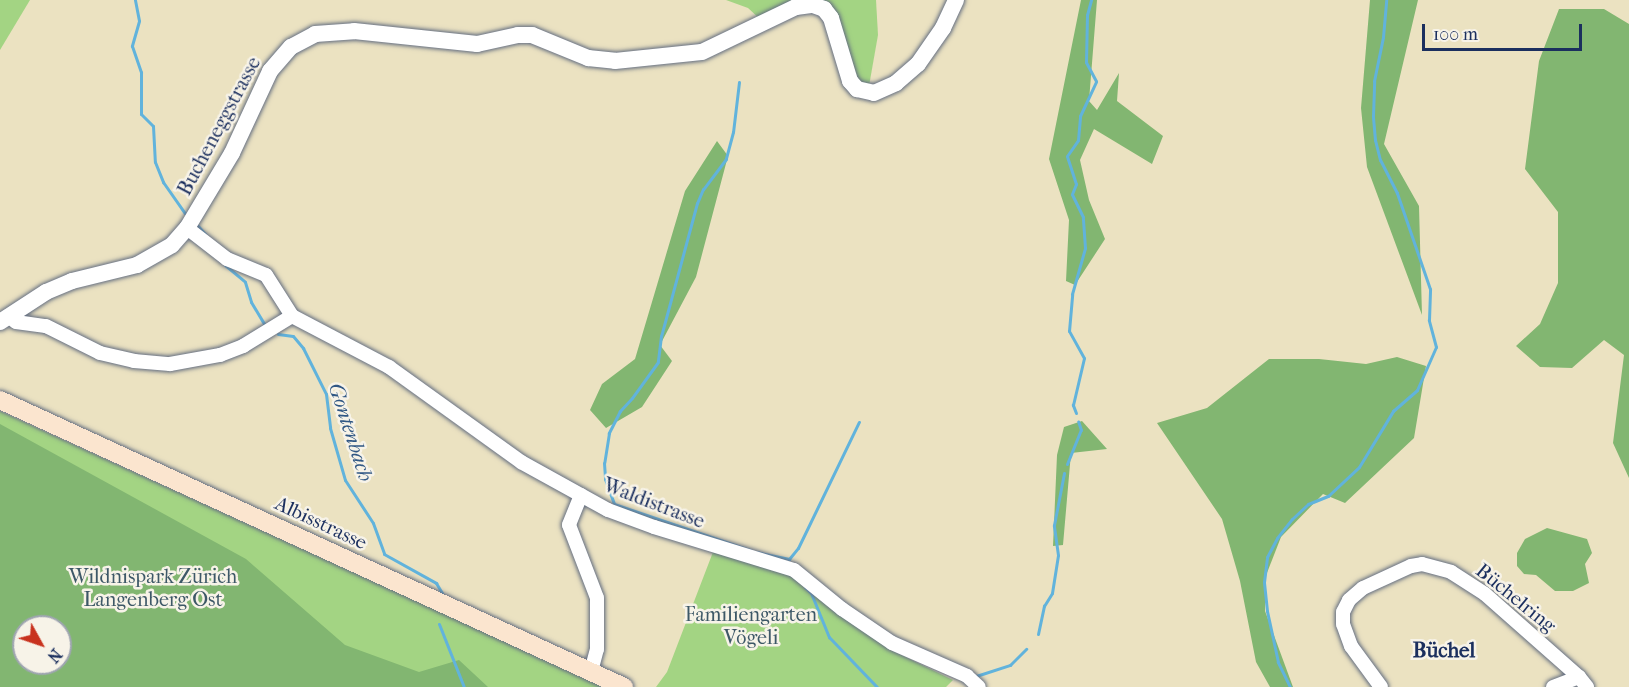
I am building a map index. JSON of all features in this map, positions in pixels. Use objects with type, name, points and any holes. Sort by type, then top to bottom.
[{"type":"main road","name":"Albisstrasse","points":[[0,400],[624,687]]},
{"type":"street","name":"Bucheneggstrasse","points":[[4,319],[37,297],[65,284],[148,261],[172,245],[187,228],[232,153],[270,71],[291,47],[315,34],[354,31],[468,44],[532,35],[588,58],[615,61],[678,57],[702,52],[796,8],[813,5],[824,9],[831,18],[850,81],[857,89],[874,93],[896,83],[918,64],[943,28],[956,0]]},
{"type":"street","name":"Waldistrasse","points":[[187,228],[227,259],[266,275],[292,316],[389,367],[502,451],[608,510],[654,527],[794,570],[842,609],[892,643],[967,676],[979,687]]},
{"type":"street","points":[[4,319],[46,326],[100,353],[134,361],[170,364],[220,355],[243,346],[292,316]]},
{"type":"street","points":[[581,495],[569,525],[597,598],[597,649],[591,672]]},
{"type":"street","name":"Büchelring","points":[[1381,687],[1352,646],[1343,624],[1343,612],[1349,600],[1363,588],[1412,566],[1422,564],[1439,567],[1467,581],[1583,682]]},
{"type":"street","name":"Büchelring","points":[[1553,687],[1583,682]]},
{"type":"green space","points":[[0,0],[30,0],[0,50]]},
{"type":"green space","points":[[726,0],[801,0],[761,20],[748,8]]},
{"type":"green space","points":[[819,0],[876,0],[878,35],[869,86],[858,82]]},
{"type":"green space","points":[[1081,0],[1097,0],[1089,101],[1097,110],[1119,73],[1117,101],[1163,136],[1152,164],[1094,129],[1080,160],[1089,200],[1105,239],[1075,285],[1066,281],[1069,220],[1049,159]]},
{"type":"green space","points":[[1370,0],[1418,0],[1384,144],[1419,206],[1422,315],[1367,167],[1361,108]]},
{"type":"green space","points":[[1559,9],[1604,9],[1629,24],[1629,478],[1613,443],[1624,355],[1604,340],[1572,368],[1540,367],[1516,346],[1540,324],[1558,283],[1558,212],[1525,169],[1539,61]]},
{"type":"green space","points":[[717,141],[728,156],[696,277],[660,345],[672,361],[642,407],[606,428],[590,410],[602,384],[635,359],[685,191]]},
{"type":"green space","points":[[1397,357],[1426,366],[1414,438],[1345,503],[1323,494],[1281,537],[1265,578],[1265,611],[1293,687],[1270,687],[1256,662],[1240,581],[1222,519],[1157,423],[1207,408],[1269,359],[1319,359],[1366,364]]},
{"type":"green space","name":"Wildnispark Zürich Langenberg Ost","points":[[0,411],[438,611],[602,687],[0,687]]},
{"type":"green space","points":[[1082,421],[1107,449],[1071,453],[1063,545],[1053,546],[1057,455],[1064,427]]},
{"type":"green space","name":"Wildnispark Zürich Langenberg Ost","points":[[0,424],[246,559],[345,645],[419,672],[459,660],[488,687],[0,687]]},
{"type":"green space","points":[[1547,528],[1587,539],[1592,553],[1585,564],[1589,583],[1573,591],[1555,591],[1536,575],[1524,574],[1517,566],[1517,553],[1525,539]]},
{"type":"green space","name":"Familiengarten Vögeli","points":[[713,552],[795,575],[889,649],[953,680],[946,687],[656,687],[667,672]]},
{"type":"waterway","name":"Gontenbach","points":[[135,0],[139,21],[132,46],[141,72],[141,114],[153,126],[155,162],[163,182],[185,213]]},
{"type":"waterway","points":[[1076,413],[1073,405],[1084,358],[1069,331],[1072,294],[1085,248],[1083,217],[1072,194],[1076,184],[1067,156],[1078,140],[1080,116],[1096,81],[1086,62],[1087,15],[1091,0]]},
{"type":"waterway","points":[[1290,687],[1278,662],[1267,611],[1264,582],[1267,557],[1277,538],[1292,519],[1308,504],[1328,496],[1359,467],[1393,411],[1417,390],[1436,347],[1429,320],[1430,289],[1397,193],[1380,160],[1375,140],[1374,81],[1383,37],[1386,0]]},
{"type":"waterway","points":[[739,82],[733,132],[726,159],[703,189],[697,203],[661,336],[658,362],[620,411],[609,433],[604,463],[605,479],[614,504],[750,550]]},
{"type":"waterway","name":"Gontenbach","points":[[198,226],[205,234]]},
{"type":"waterway","name":"Gontenbach","points":[[225,265],[245,282],[251,302],[265,325]]},
{"type":"waterway","name":"Gontenbach","points":[[278,334],[293,336],[303,348],[326,394],[330,428],[345,480],[373,523],[384,554],[436,583],[442,593]]},
{"type":"waterway","points":[[1067,464],[1081,430],[1078,421]]},
{"type":"waterway","points":[[756,552],[789,559],[798,548],[859,422]]},
{"type":"waterway","points":[[1038,634],[1044,606],[1052,593],[1058,555],[1054,525],[1064,473]]},
{"type":"waterway","points":[[805,587],[811,593],[829,637],[877,687]]},
{"type":"waterway","name":"Gontenbach","points":[[439,624],[464,687]]},
{"type":"waterway","points":[[976,676],[1010,665],[1026,649]]},
{"type":"district","name":"Büchel","points":[[1444,650]]}]
